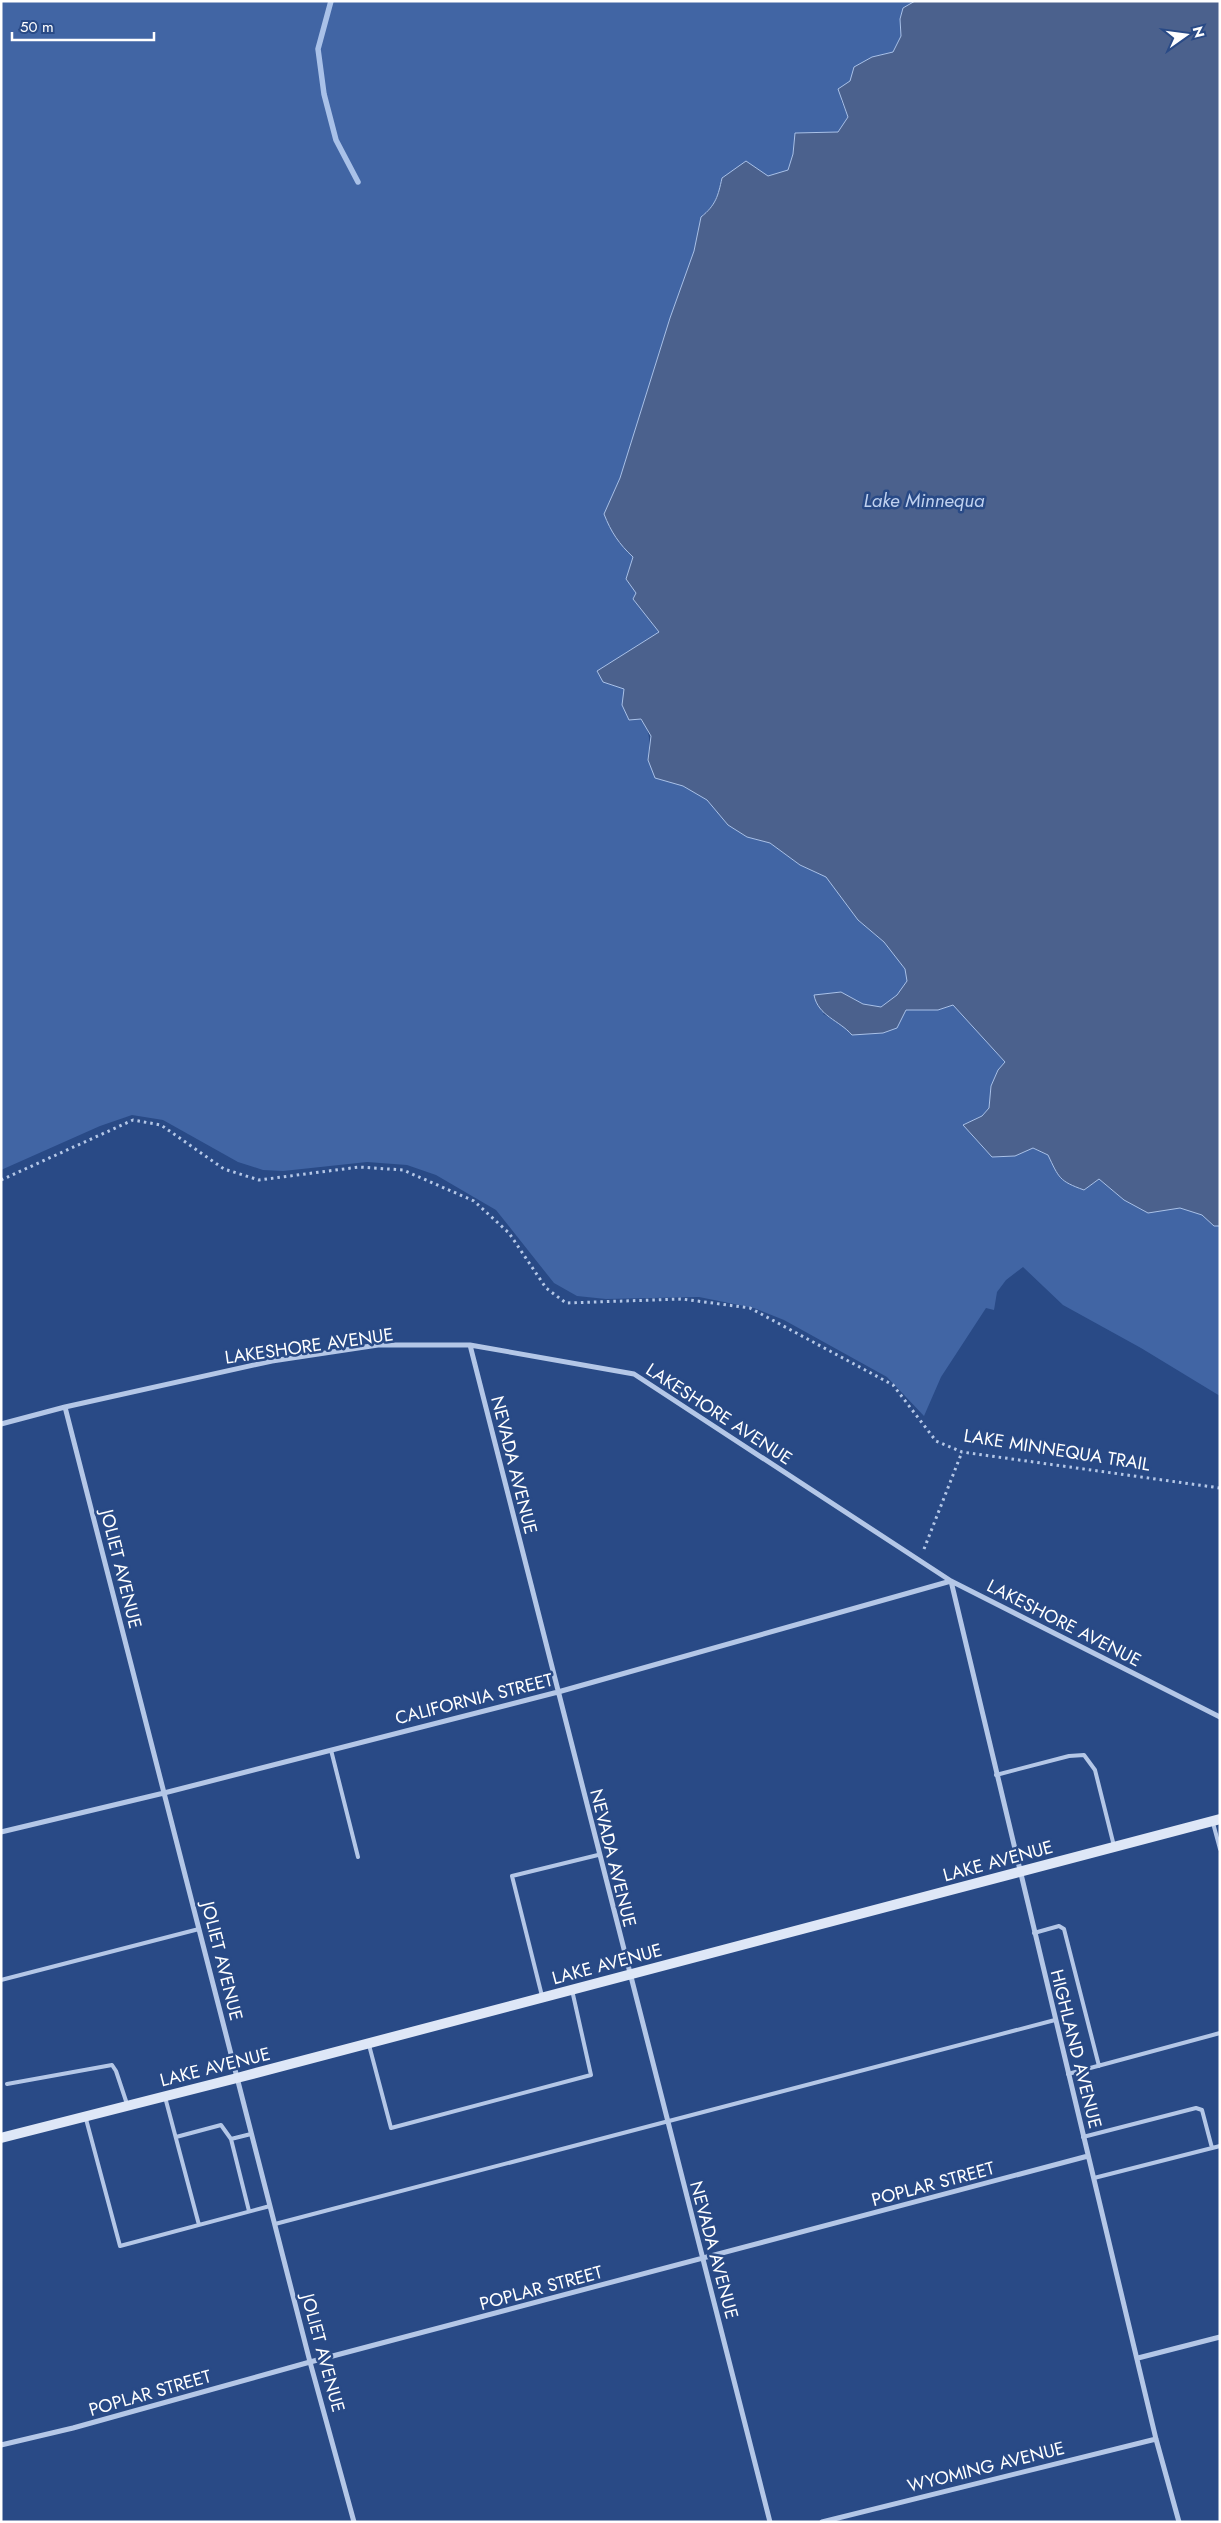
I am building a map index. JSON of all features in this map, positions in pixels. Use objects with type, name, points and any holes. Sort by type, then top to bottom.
[{"type":"main road","name":"LAKE AVENUE","points":[[1,2138],[629,1976],[1216,1820]]},
{"type":"street","name":"LAKESHORE AVENUE","points":[[1,1424],[65,1407],[282,1360],[378,1346],[470,1345],[634,1374],[951,1581],[1220,1717]]},
{"type":"street","name":"NEVADA AVENUE","points":[[470,1345],[598,1855],[770,2522]]},
{"type":"street","name":"JOLIET AVENUE","points":[[65,1407],[310,2362],[354,2522]]},
{"type":"street","name":"CALIFORNIA STREET","points":[[1,1832],[164,1793],[558,1692],[951,1581]]},
{"type":"street","name":"HIGHLAND AVENUE","points":[[951,1581],[1156,2439],[1179,2522]]},
{"type":"street","name":"POPLAR STREET","points":[[1,2445],[73,2428],[310,2362],[702,2260],[1088,2156]]},
{"type":"street","points":[[1138,2358],[1220,2337]]},
{"type":"street","name":"WYOMING AVENUE","points":[[822,2522],[1156,2439]]},
{"type":"lane","points":[[331,1750],[358,1857]]},
{"type":"lane","points":[[996,1775],[1069,1756],[1084,1756],[1095,1770],[1114,1846]]},
{"type":"lane","points":[[1216,1820],[1220,1849]]},
{"type":"lane","points":[[542,1998],[512,1876],[598,1855]]},
{"type":"lane","points":[[1034,1933],[1059,1926],[1064,1929],[1099,2066]]},
{"type":"lane","points":[[1,1980],[199,1929]]},
{"type":"lane","points":[[369,2043],[391,2128],[591,2074],[572,1990]]},
{"type":"lane","points":[[275,2224],[1055,2020]]},
{"type":"lane","points":[[1068,2074],[1220,2033]]},
{"type":"lane","points":[[7,2084],[112,2065],[116,2071],[127,2106]]},
{"type":"lane","points":[[165,2096],[199,2225]]},
{"type":"lane","points":[[1083,2137],[1196,2108],[1202,2110],[1212,2148]]},
{"type":"lane","points":[[86,2116],[120,2246],[270,2206]]},
{"type":"lane","points":[[176,2137],[220,2125],[232,2139],[249,2211]]},
{"type":"lane","points":[[232,2139],[251,2134]]},
{"type":"lane","points":[[1094,2178],[1220,2146]]},
{"type":"path","name":"LAKE MINNEQUA TRAIL","points":[[1,1180],[133,1120],[161,1125],[224,1168],[259,1180],[360,1167],[403,1170],[474,1201],[509,1233],[546,1288],[566,1303],[682,1299],[750,1308],[893,1385],[936,1441],[962,1452],[1220,1488]]},
{"type":"path","points":[[919,1561],[962,1452]]},
{"type":"shaded area","points":[[1,1],[915,1],[903,8],[900,19],[901,36],[893,52],[872,57],[850,81],[841,100],[848,117],[838,132],[795,133],[793,154],[788,170],[768,176],[722,178],[716,200],[701,217],[694,251],[670,318],[620,478],[604,514],[616,537],[633,557],[626,579],[636,593],[633,599],[659,632],[597,672],[604,682],[625,689],[622,705],[643,722],[648,734],[648,760],[683,786],[707,800],[728,825],[747,837],[770,843],[800,865],[826,877],[858,920],[884,942],[905,969],[907,981],[897,995],[881,1007],[863,1004],[841,992],[823,1014],[843,1025],[852,1034],[878,1033],[890,1030],[895,1026],[906,1010],[938,1010],[953,1005],[1005,1062],[998,1070],[991,1086],[989,1108],[982,1116],[963,1125],[992,1157],[1015,1156],[1032,1148],[1048,1155],[1084,1190],[1099,1179],[1124,1200],[1148,1212],[1180,1208],[1202,1215],[1214,1226],[1220,1226],[1220,1396],[1141,1348],[1063,1305],[1023,1267],[1006,1280],[997,1292],[994,1310],[986,1308],[941,1377],[924,1416],[887,1377],[784,1320],[754,1308],[699,1297],[606,1299],[577,1296],[554,1283],[496,1210],[436,1175],[407,1165],[367,1162],[283,1171],[263,1170],[238,1162],[163,1120],[132,1115],[100,1126],[1,1170]]},
{"type":"water","name":"Lake Minnequa","points":[[915,1],[1220,1],[1220,1226],[1214,1226],[1202,1215],[1180,1208],[1148,1213],[1124,1200],[1099,1179],[1084,1190],[1076,1187],[1061,1178],[1048,1155],[1033,1148],[1015,1156],[992,1157],[963,1125],[982,1116],[989,1108],[991,1086],[998,1070],[1005,1062],[953,1005],[938,1010],[906,1010],[897,1028],[883,1033],[852,1035],[824,1013],[816,1002],[814,995],[841,992],[863,1004],[881,1007],[897,995],[907,981],[905,969],[884,942],[858,920],[826,877],[800,865],[770,843],[747,837],[728,825],[707,800],[683,786],[655,778],[648,760],[651,736],[641,719],[629,720],[622,705],[624,689],[603,682],[597,671],[659,632],[633,599],[636,593],[626,579],[633,557],[616,537],[604,514],[620,478],[670,318],[694,251],[701,217],[716,200],[722,178],[746,161],[768,176],[788,170],[793,154],[795,133],[838,132],[848,117],[838,89],[850,81],[854,67],[872,57],[893,52],[901,36],[900,19],[903,8]]},
{"type":"waterway","points":[[331,1],[318,49],[324,94],[336,140],[358,182]]}]
